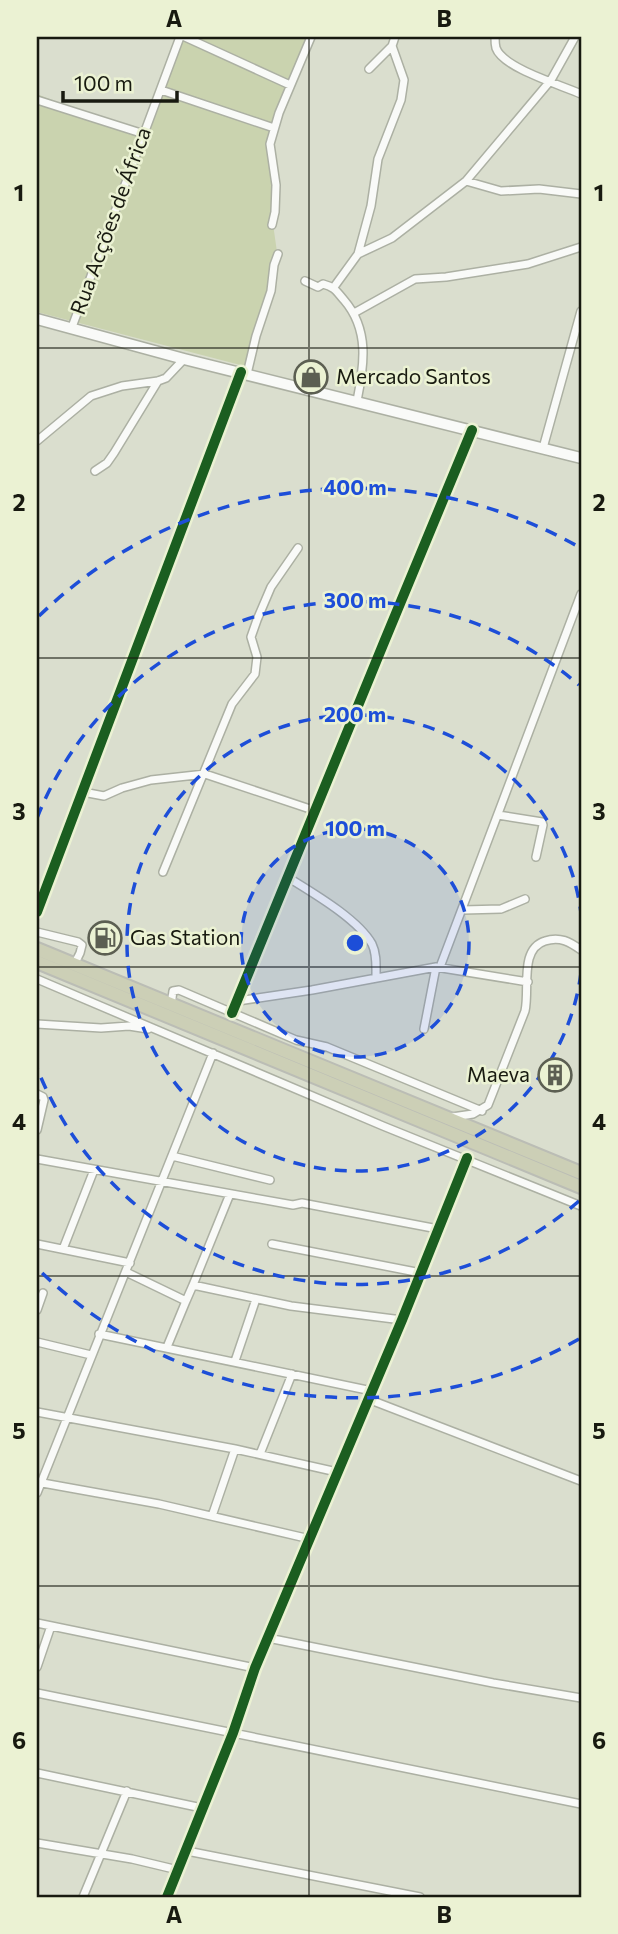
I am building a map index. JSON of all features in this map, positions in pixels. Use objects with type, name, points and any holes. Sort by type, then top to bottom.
[{"type":"highway","points":[[37,949],[581,1173]]},
{"type":"highway","points":[[37,962],[581,1187]]},
{"type":"main road","points":[[37,318],[184,359],[581,458]]},
{"type":"street","points":[[182,37],[290,85]]},
{"type":"street","name":"Rua Acções de África","points":[[72,327],[182,37]]},
{"type":"street","points":[[272,225],[276,198],[270,144],[290,85],[311,37]]},
{"type":"street","points":[[369,69],[392,46],[395,37]]},
{"type":"street","points":[[495,37],[496,48],[505,60],[517,68],[581,94]]},
{"type":"street","points":[[358,254],[392,238],[466,181],[551,80],[575,37]]},
{"type":"street","points":[[334,287],[358,254],[371,206],[378,159],[404,87],[392,46]]},
{"type":"street","points":[[160,90],[274,128]]},
{"type":"street","points":[[37,100],[144,134]]},
{"type":"street","points":[[466,181],[501,191],[539,189],[581,194]]},
{"type":"street","points":[[354,313],[415,279],[528,264],[581,247]]},
{"type":"street","points":[[37,912],[244,373],[271,291],[278,254]]},
{"type":"street","points":[[306,281],[318,287],[323,284],[334,287],[354,313],[364,351],[357,401]]},
{"type":"street","points":[[543,447],[581,310]]},
{"type":"street","points":[[37,441],[91,396],[122,386],[166,378],[184,359]]},
{"type":"street","points":[[95,471],[107,463],[114,453],[158,381]]},
{"type":"street","points":[[232,1013],[472,430]]},
{"type":"street","points":[[163,872],[232,704],[255,674],[257,657],[251,636],[257,620],[271,587],[298,548]]},
{"type":"street","points":[[424,1029],[438,967],[463,910],[581,594]]},
{"type":"street","points":[[83,792],[104,796],[152,780],[205,774],[316,811]]},
{"type":"street","points":[[498,815],[542,821],[536,857]]},
{"type":"street","points":[[289,878],[333,907],[365,934],[375,952],[376,977]]},
{"type":"street","points":[[463,910],[501,909],[526,899]]},
{"type":"street","points":[[37,932],[82,945],[73,966]]},
{"type":"street","points":[[445,1118],[482,1111],[492,1098],[525,1011],[528,996],[527,964],[531,951],[537,944],[558,939],[581,950]]},
{"type":"street","points":[[237,1000],[312,990],[438,967],[528,982]]},
{"type":"street","points":[[37,979],[383,1126],[581,1206]]},
{"type":"street","points":[[171,1006],[173,991],[179,990],[296,1040],[327,1047],[482,1111]]},
{"type":"street","points":[[37,1024],[101,1028],[129,1026],[159,1032]]},
{"type":"street","points":[[37,1493],[39,1482],[214,1053]]},
{"type":"street","points":[[37,1094],[44,1100],[37,1130]]},
{"type":"street","points":[[172,1156],[270,1180]]},
{"type":"street","points":[[167,1897],[233,1733],[255,1668],[402,1321],[467,1158]]},
{"type":"street","points":[[37,1159],[293,1205],[302,1203],[438,1229]]},
{"type":"street","points":[[63,1249],[94,1170]]},
{"type":"street","points":[[167,1347],[230,1194]]},
{"type":"street","points":[[37,1244],[130,1263]]},
{"type":"street","points":[[272,1244],[421,1273]]},
{"type":"street","points":[[126,1272],[186,1301]]},
{"type":"street","points":[[193,1285],[256,1299],[402,1321]]},
{"type":"street","points":[[37,1310],[43,1293]]},
{"type":"street","points":[[235,1361],[256,1299]]},
{"type":"street","points":[[99,1334],[372,1391]]},
{"type":"street","points":[[37,1342],[91,1354]]},
{"type":"street","points":[[260,1454],[292,1374]]},
{"type":"street","points":[[368,1399],[581,1481]]},
{"type":"street","points":[[37,1412],[235,1449],[337,1472]]},
{"type":"street","points":[[212,1516],[235,1449]]},
{"type":"street","points":[[39,1482],[212,1516],[310,1539]]},
{"type":"street","points":[[37,1623],[255,1668]]},
{"type":"street","points":[[37,1667],[51,1626]]},
{"type":"street","points":[[268,1638],[581,1698]]},
{"type":"street","points":[[37,1693],[581,1804]]},
{"type":"street","points":[[37,1773],[202,1808]]},
{"type":"street","points":[[83,1897],[127,1791]]},
{"type":"street","points":[[37,1843],[132,1859],[178,1870]]},
{"type":"street","points":[[187,1851],[420,1897]]},
{"type":"green space","points":[[178,37],[312,37],[273,138],[277,190],[273,224],[277,252],[248,367],[37,312],[37,94],[140,136]]},
{"type":"cycle path","points":[[37,912],[241,372]]},
{"type":"cycle path","points":[[232,1013],[472,430]]},
{"type":"cycle path","points":[[167,1897],[233,1733],[255,1668],[402,1320],[467,1158]]},
{"type":"place","name":"Mercado Santos","points":[[311,377]]},
{"type":"place","name":"Gas Station","points":[[105,938]]},
{"type":"place","name":"Maeva","points":[[555,1075]]}]
